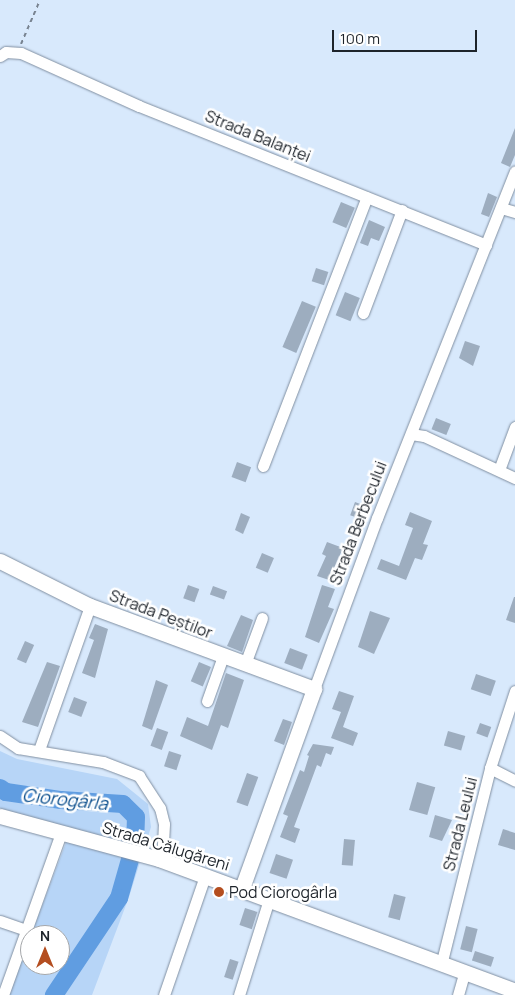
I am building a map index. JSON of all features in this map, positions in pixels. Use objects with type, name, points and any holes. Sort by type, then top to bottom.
[{"type":"street","points":[[0,56],[6,52],[21,53]]},
{"type":"street","name":"Strada Balanței","points":[[21,53],[139,106],[486,245]]},
{"type":"street","points":[[513,178],[515,202]]},
{"type":"street","name":"Strada Berbecului","points":[[242,888],[314,689],[411,434],[513,178]]},
{"type":"street","points":[[263,466],[367,197]]},
{"type":"street","points":[[501,208],[515,212]]},
{"type":"street","points":[[363,313],[402,210]]},
{"type":"street","points":[[499,470],[515,427]]},
{"type":"street","points":[[411,434],[424,436],[515,478]]},
{"type":"street","name":"Strada Peștilor","points":[[0,561],[90,606],[314,689]]},
{"type":"street","points":[[39,750],[90,606]]},
{"type":"street","points":[[244,664],[262,618]]},
{"type":"street","points":[[207,701],[223,656]]},
{"type":"street","name":"Strada Leului","points":[[441,965],[490,768],[515,691]]},
{"type":"street","points":[[0,736],[18,748],[103,762],[139,776],[160,808],[164,824],[161,860]]},
{"type":"street","points":[[490,768],[515,781]]},
{"type":"street","name":"Strada Călugăreni","points":[[0,816],[161,860],[242,888],[464,974],[515,991]]},
{"type":"street","points":[[28,925],[61,833]]},
{"type":"street","points":[[164,995],[206,876]]},
{"type":"street","points":[[239,995],[269,898]]},
{"type":"street","points":[[0,921],[20,928]]},
{"type":"street","points":[[3,988],[20,945]]},
{"type":"street","points":[[458,995],[464,974]]},
{"type":"path","points":[[21,53],[20,45],[40,0]]},
{"type":"shaded area","points":[[0,751],[17,759],[117,779],[148,804],[151,827],[129,897],[92,995],[8,995],[20,963],[20,975],[70,975],[70,925],[35,925],[70,832],[0,813]]},
{"type":"building","points":[[515,128],[515,155],[510,167],[501,163]]},
{"type":"building","points":[[488,193],[497,197],[489,217],[481,214]]},
{"type":"building","points":[[341,202],[355,208],[346,228],[332,222]]},
{"type":"building","points":[[369,220],[385,227],[379,241],[371,238],[368,246],[360,243]]},
{"type":"building","points":[[316,268],[328,272],[324,285],[312,281]]},
{"type":"building","points":[[345,292],[360,298],[350,321],[336,315]]},
{"type":"building","points":[[302,301],[316,307],[296,353],[282,347]]},
{"type":"building","points":[[465,341],[480,346],[473,366],[459,358]]},
{"type":"building","points":[[436,418],[451,424],[446,435],[432,429]]},
{"type":"building","points":[[237,462],[251,467],[246,482],[232,477]]},
{"type":"building","points":[[355,502],[369,507],[364,520],[350,515]]},
{"type":"building","points":[[410,512],[432,521],[423,544],[428,545],[422,560],[415,558],[406,580],[377,569],[381,559],[399,566],[413,528],[405,525]]},
{"type":"building","points":[[241,513],[250,517],[243,534],[235,530]]},
{"type":"building","points":[[327,542],[343,548],[329,580],[317,576],[326,556],[322,554]]},
{"type":"building","points":[[262,553],[274,558],[268,573],[256,568]]},
{"type":"building","points":[[188,585],[199,589],[194,602],[183,598]]},
{"type":"building","points":[[322,585],[335,589],[328,607],[334,609],[319,643],[305,637]]},
{"type":"building","points":[[213,586],[227,591],[224,600],[210,594]]},
{"type":"building","points":[[515,597],[515,623],[506,620]]},
{"type":"building","points":[[370,611],[390,618],[374,654],[358,647]]},
{"type":"building","points":[[241,615],[253,620],[242,652],[227,646]]},
{"type":"building","points":[[95,624],[108,629],[95,678],[82,673],[94,640],[89,638]]},
{"type":"building","points":[[25,641],[34,645],[26,663],[17,659]]},
{"type":"building","points":[[290,648],[308,655],[302,670],[284,663]]},
{"type":"building","points":[[47,662],[60,666],[38,727],[22,722]]},
{"type":"building","points":[[199,662],[211,667],[203,686],[191,681]]},
{"type":"building","points":[[226,673],[244,680],[228,728],[221,725],[212,750],[180,736],[187,717],[208,726]]},
{"type":"building","points":[[476,674],[496,681],[491,696],[471,689]]},
{"type":"building","points":[[156,680],[168,685],[152,730],[142,726]]},
{"type":"building","points":[[339,691],[354,696],[343,727],[358,733],[353,746],[331,738],[341,712],[332,709]]},
{"type":"building","points":[[74,697],[87,702],[81,717],[68,712]]},
{"type":"building","points":[[283,719],[292,722],[284,745],[274,741]]},
{"type":"building","points":[[480,723],[491,727],[488,737],[476,733]]},
{"type":"building","points":[[157,728],[168,732],[162,750],[151,746]]},
{"type":"building","points":[[448,731],[465,736],[461,750],[444,745]]},
{"type":"building","points":[[313,744],[334,747],[331,755],[326,753],[321,767],[317,765],[294,827],[300,829],[295,843],[280,837],[288,816],[283,814],[300,770],[304,772],[309,756],[307,755]]},
{"type":"building","points":[[169,751],[181,755],[176,770],[164,766]]},
{"type":"building","points":[[247,773],[258,777],[248,806],[236,802]]},
{"type":"building","points":[[417,782],[435,787],[427,815],[409,810]]},
{"type":"building","points":[[435,815],[452,820],[442,841],[429,837]]},
{"type":"building","points":[[503,829],[515,833],[515,850],[498,845]]},
{"type":"building","points":[[344,839],[355,840],[353,866],[342,865]]},
{"type":"building","points":[[276,854],[293,860],[287,879],[269,873]]},
{"type":"building","points":[[394,894],[406,897],[400,920],[388,917]]},
{"type":"building","points":[[245,908],[257,912],[252,929],[239,925]]},
{"type":"building","points":[[466,926],[478,929],[472,952],[460,949]]},
{"type":"building","points":[[475,951],[494,957],[491,967],[472,961]]},
{"type":"building","points":[[230,959],[239,962],[233,980],[224,977]]},
{"type":"waterway","name":"Ciorogârla","points":[[0,788],[6,792],[61,800],[123,804],[136,817],[135,842],[119,898],[54,995]]},
{"type":"place","name":"Pod Ciorogârla","points":[[219,892]]}]
